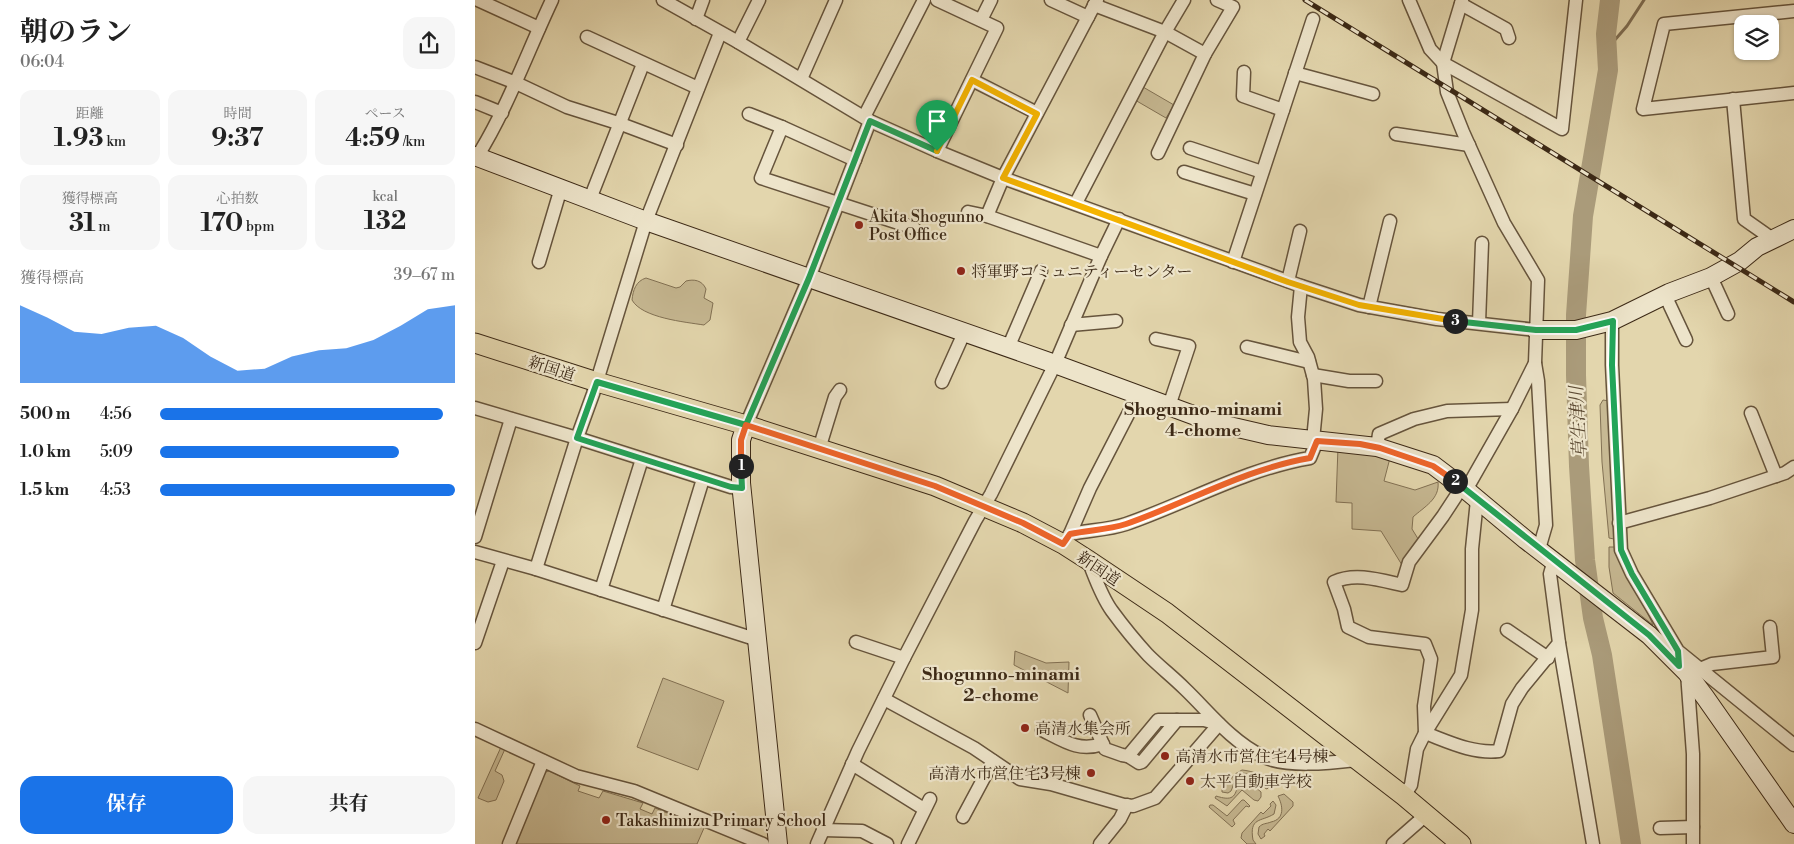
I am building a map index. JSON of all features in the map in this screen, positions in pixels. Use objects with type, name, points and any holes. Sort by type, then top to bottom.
[{"type":"main road","name":"新国道","points":[[475,343],[597,382],[746,425],[935,486],[1023,523],[1067,539],[1088,560],[1167,614],[1404,796],[1461,844]]},
{"type":"street","points":[[478,0],[539,28]]},
{"type":"street","points":[[552,0],[495,129],[476,156],[646,221],[1055,364],[1212,422],[1258,433],[1377,447],[1433,466],[1686,665],[1794,745]]},
{"type":"street","points":[[663,0],[738,42],[867,119],[937,151],[1003,178],[1077,203],[1288,282],[1369,307],[1437,319],[1540,330],[1576,330],[1609,322],[1665,296],[1711,278],[1740,262],[1771,238],[1794,229]]},
{"type":"street","points":[[696,19],[703,0]]},
{"type":"street","points":[[738,42],[759,0]]},
{"type":"street","points":[[801,79],[836,0]]},
{"type":"street","points":[[778,844],[742,488],[741,440],[809,278],[855,160],[867,119],[925,0]]},
{"type":"street","points":[[937,0],[963,5],[981,20],[997,28],[937,151]]},
{"type":"street","points":[[981,20],[991,0]]},
{"type":"street","points":[[1051,0],[1088,18]]},
{"type":"street","points":[[1077,203],[1165,32],[1184,0]]},
{"type":"street","points":[[1158,152],[1205,54],[1233,7],[1217,0]]},
{"type":"street","points":[[1409,0],[1430,49],[1443,63],[1562,129],[1576,0]]},
{"type":"street","points":[[987,216],[1003,178],[1096,2],[1165,32],[1205,54]]},
{"type":"street","points":[[1425,732],[1424,706],[1431,658],[1425,644],[1369,636],[1348,627],[1344,609],[1334,582],[1344,577],[1367,578],[1402,584],[1409,562],[1443,516],[1468,492],[1535,363],[1540,330],[1538,280],[1504,223],[1469,145],[1447,92],[1443,63],[1462,2],[1506,29],[1509,38]]},
{"type":"street","points":[[1794,11],[1665,24],[1643,109],[1794,93]]},
{"type":"street","points":[[1233,262],[1313,18]]},
{"type":"street","points":[[536,569],[577,438],[597,382],[646,221],[720,33]]},
{"type":"street","points":[[587,37],[698,88]]},
{"type":"street","points":[[590,199],[643,64]]},
{"type":"street","points":[[475,67],[516,83],[567,107],[621,124],[677,145]]},
{"type":"street","points":[[1244,72],[1243,96],[1283,110]]},
{"type":"street","points":[[1295,73],[1373,94]]},
{"type":"street","points":[[972,80],[1037,114]]},
{"type":"street","points":[[1733,99],[1744,219],[1771,238]]},
{"type":"street","points":[[475,102],[502,114]]},
{"type":"street","points":[[749,114],[855,160]]},
{"type":"street","points":[[781,127],[761,178],[914,228]]},
{"type":"street","points":[[1396,134],[1469,145]]},
{"type":"street","points":[[1190,148],[1262,172]]},
{"type":"street","points":[[1184,172],[1255,194]]},
{"type":"street","points":[[539,262],[561,188]]},
{"type":"street","points":[[968,212],[987,216],[1101,256]]},
{"type":"street","points":[[817,844],[852,764],[904,658],[991,494],[1055,364],[1101,256],[1119,219]]},
{"type":"street","points":[[1369,307],[1390,221]]},
{"type":"street","points":[[1288,282],[1300,231]]},
{"type":"street","points":[[1479,323],[1482,243]]},
{"type":"street","points":[[1008,348],[1041,271]]},
{"type":"street","points":[[1711,278],[1728,314]]},
{"type":"street","points":[[1067,539],[1125,524],[1287,462],[1310,458],[1315,440],[1316,410],[1313,375],[1300,342],[1298,317],[1301,286]]},
{"type":"street","points":[[1665,296],[1686,340]]},
{"type":"street","points":[[1071,325],[1116,321]]},
{"type":"street","points":[[1609,322],[1621,550],[1629,568],[1705,697],[1794,824]]},
{"type":"street","points":[[942,382],[964,333]]},
{"type":"street","points":[[1156,339],[1189,346],[1169,406]]},
{"type":"street","points":[[1247,347],[1309,362]]},
{"type":"street","points":[[1535,363],[1538,381],[1546,526],[1539,549]]},
{"type":"street","points":[[1313,375],[1349,381],[1376,381]]},
{"type":"street","points":[[819,449],[835,397],[840,390]]},
{"type":"street","points":[[1067,539],[1089,488],[1139,395]]},
{"type":"street","points":[[475,408],[577,438],[703,479],[742,488]]},
{"type":"street","points":[[1377,447],[1379,434],[1414,419],[1447,411],[1512,409]]},
{"type":"street","points":[[1751,413],[1775,476]]},
{"type":"street","points":[[475,537],[511,419]]},
{"type":"street","points":[[601,590],[641,459]]},
{"type":"street","points":[[1619,523],[1708,498],[1785,473],[1794,467]]},
{"type":"street","points":[[663,610],[703,479]]},
{"type":"street","points":[[1404,796],[1411,785],[1417,749],[1425,732],[1461,674],[1472,610],[1472,549],[1468,492]]},
{"type":"street","points":[[475,552],[536,569],[758,640]]},
{"type":"street","points":[[1088,560],[1101,592],[1112,611],[1148,656],[1184,688],[1219,724],[1242,743],[1263,757],[1281,761],[1331,763],[1356,760]]},
{"type":"street","points":[[475,643],[503,561]]},
{"type":"street","points":[[1555,561],[1550,574],[1559,643],[1593,844]]},
{"type":"street","points":[[1686,665],[1773,657],[1770,627]]},
{"type":"street","points":[[1507,630],[1548,658]]},
{"type":"street","points":[[856,642],[904,658]]},
{"type":"street","points":[[1425,732],[1461,747],[1488,752],[1499,751],[1512,704],[1522,688],[1559,643]]},
{"type":"street","points":[[1686,665],[1693,754],[1693,844]]},
{"type":"street","points":[[884,699],[974,748],[1020,779],[1051,784],[1127,806],[1133,806],[1155,798],[1219,724]]},
{"type":"street","points":[[1090,715],[1105,749],[1128,756],[1158,720],[1204,720],[1219,724]]},
{"type":"street","points":[[475,729],[576,776],[634,791],[763,844]]},
{"type":"street","points":[[1042,730],[1075,746],[1090,748],[1103,744]]},
{"type":"street","points":[[509,844],[543,761]]},
{"type":"street","points":[[963,817],[993,761]]},
{"type":"street","points":[[852,764],[927,804],[908,844]]},
{"type":"street","points":[[1100,844],[1120,819],[1127,806]]},
{"type":"street","points":[[1393,844],[1426,815]]},
{"type":"street","points":[[1660,828],[1693,827]]},
{"type":"street","points":[[823,830],[862,831],[887,844]]},
{"type":"shaded area","points":[[1143,87],[1174,105],[1166,118],[1135,100]]},
{"type":"shaded area","points":[[646,278],[676,288],[686,281],[695,280],[700,282],[706,289],[704,298],[713,303],[710,320],[704,325],[676,321],[654,315],[637,306],[632,300],[634,289],[640,281]]},
{"type":"shaded area","points":[[1603,400],[1609,401],[1614,539],[1609,538],[1602,462],[1600,405]]},
{"type":"shaded area","points":[[1338,447],[1390,458],[1384,481],[1415,490],[1438,482],[1434,498],[1413,517],[1412,529],[1420,542],[1402,565],[1381,531],[1352,529],[1352,503],[1336,502]]},
{"type":"shaded area","points":[[1609,547],[1618,547],[1653,625],[1613,593],[1609,567]]},
{"type":"shaded area","points":[[1015,651],[1046,663],[1069,662],[1068,693],[1014,665]]},
{"type":"shaded area","points":[[663,678],[724,701],[698,770],[637,747]]},
{"type":"shaded area","points":[[501,747],[505,749],[495,771],[502,775],[504,781],[496,800],[488,802],[478,798]]},
{"type":"shaded area","points":[[1242,770],[1262,776],[1270,786],[1267,789],[1254,776],[1243,773],[1236,777],[1231,791],[1228,793],[1222,792],[1222,789],[1235,774]]},
{"type":"shaded area","name":"Takashimizu Primary School","points":[[549,771],[580,786],[578,791],[599,798],[603,791],[643,803],[640,809],[652,814],[655,808],[704,828],[697,844],[515,844],[542,773]]},
{"type":"shaded area","points":[[1245,778],[1261,792],[1261,797],[1258,801],[1242,790],[1227,806],[1215,798],[1216,796],[1232,797],[1236,792],[1238,782]]},
{"type":"shaded area","points":[[1284,794],[1293,802],[1293,806],[1270,831],[1268,829],[1264,834],[1265,836],[1261,839],[1258,834],[1259,827],[1279,818],[1282,808],[1278,796]]},
{"type":"shaded area","points":[[1242,800],[1250,806],[1246,806],[1233,820],[1235,824],[1232,827],[1209,807],[1213,805],[1227,816]]},
{"type":"shaded area","points":[[1273,801],[1276,805],[1274,814],[1254,824],[1252,833],[1256,844],[1247,844],[1241,838],[1242,833],[1261,812],[1263,814],[1271,806],[1270,804]]},
{"type":"waterway","name":"草生津川","points":[[1610,0],[1606,34],[1608,70],[1583,216],[1576,315],[1576,375],[1585,560],[1593,618],[1602,655],[1631,844]]},
{"type":"waterway","points":[[1607,49],[1627,26],[1644,0]]},
{"type":"railway","points":[[1305,0],[1794,302]]},
{"type":"place","name":"Akita Shogunno Post Office","points":[[859,225]]},
{"type":"place","name":"将軍野コミュニティーセンター","points":[[961,271]]},
{"type":"place","name":"高清水集会所","points":[[1025,728]]},
{"type":"place","name":"高清水市営住宅4号棟","points":[[1165,756]]},
{"type":"place","name":"高清水市営住宅3号棟","points":[[1091,773]]},
{"type":"place","name":"太平自動車学校","points":[[1190,781]]},
{"type":"place","name":"Takashimizu Primary School","points":[[606,820]]},
{"type":"district","name":"Shogunno-minami 4-chome","points":[[1203,419]]},
{"type":"district","name":"Shogunno-minami 2-chome","points":[[1001,684]]},
{"type":"route","points":[[937,151],[870,121],[809,278],[746,425],[597,382],[577,438],[731,487],[742,488],[741,440],[746,425],[935,486],[1023,523],[1063,544],[1070,534],[1125,524],[1287,462],[1310,458],[1317,441],[1377,447],[1433,466],[1649,635],[1679,666],[1678,651],[1632,574],[1621,550],[1612,365],[1613,321],[1576,330],[1536,330],[1437,319],[1359,305],[1288,282],[1077,203],[1003,178],[1037,114],[972,80],[937,151]]}]
